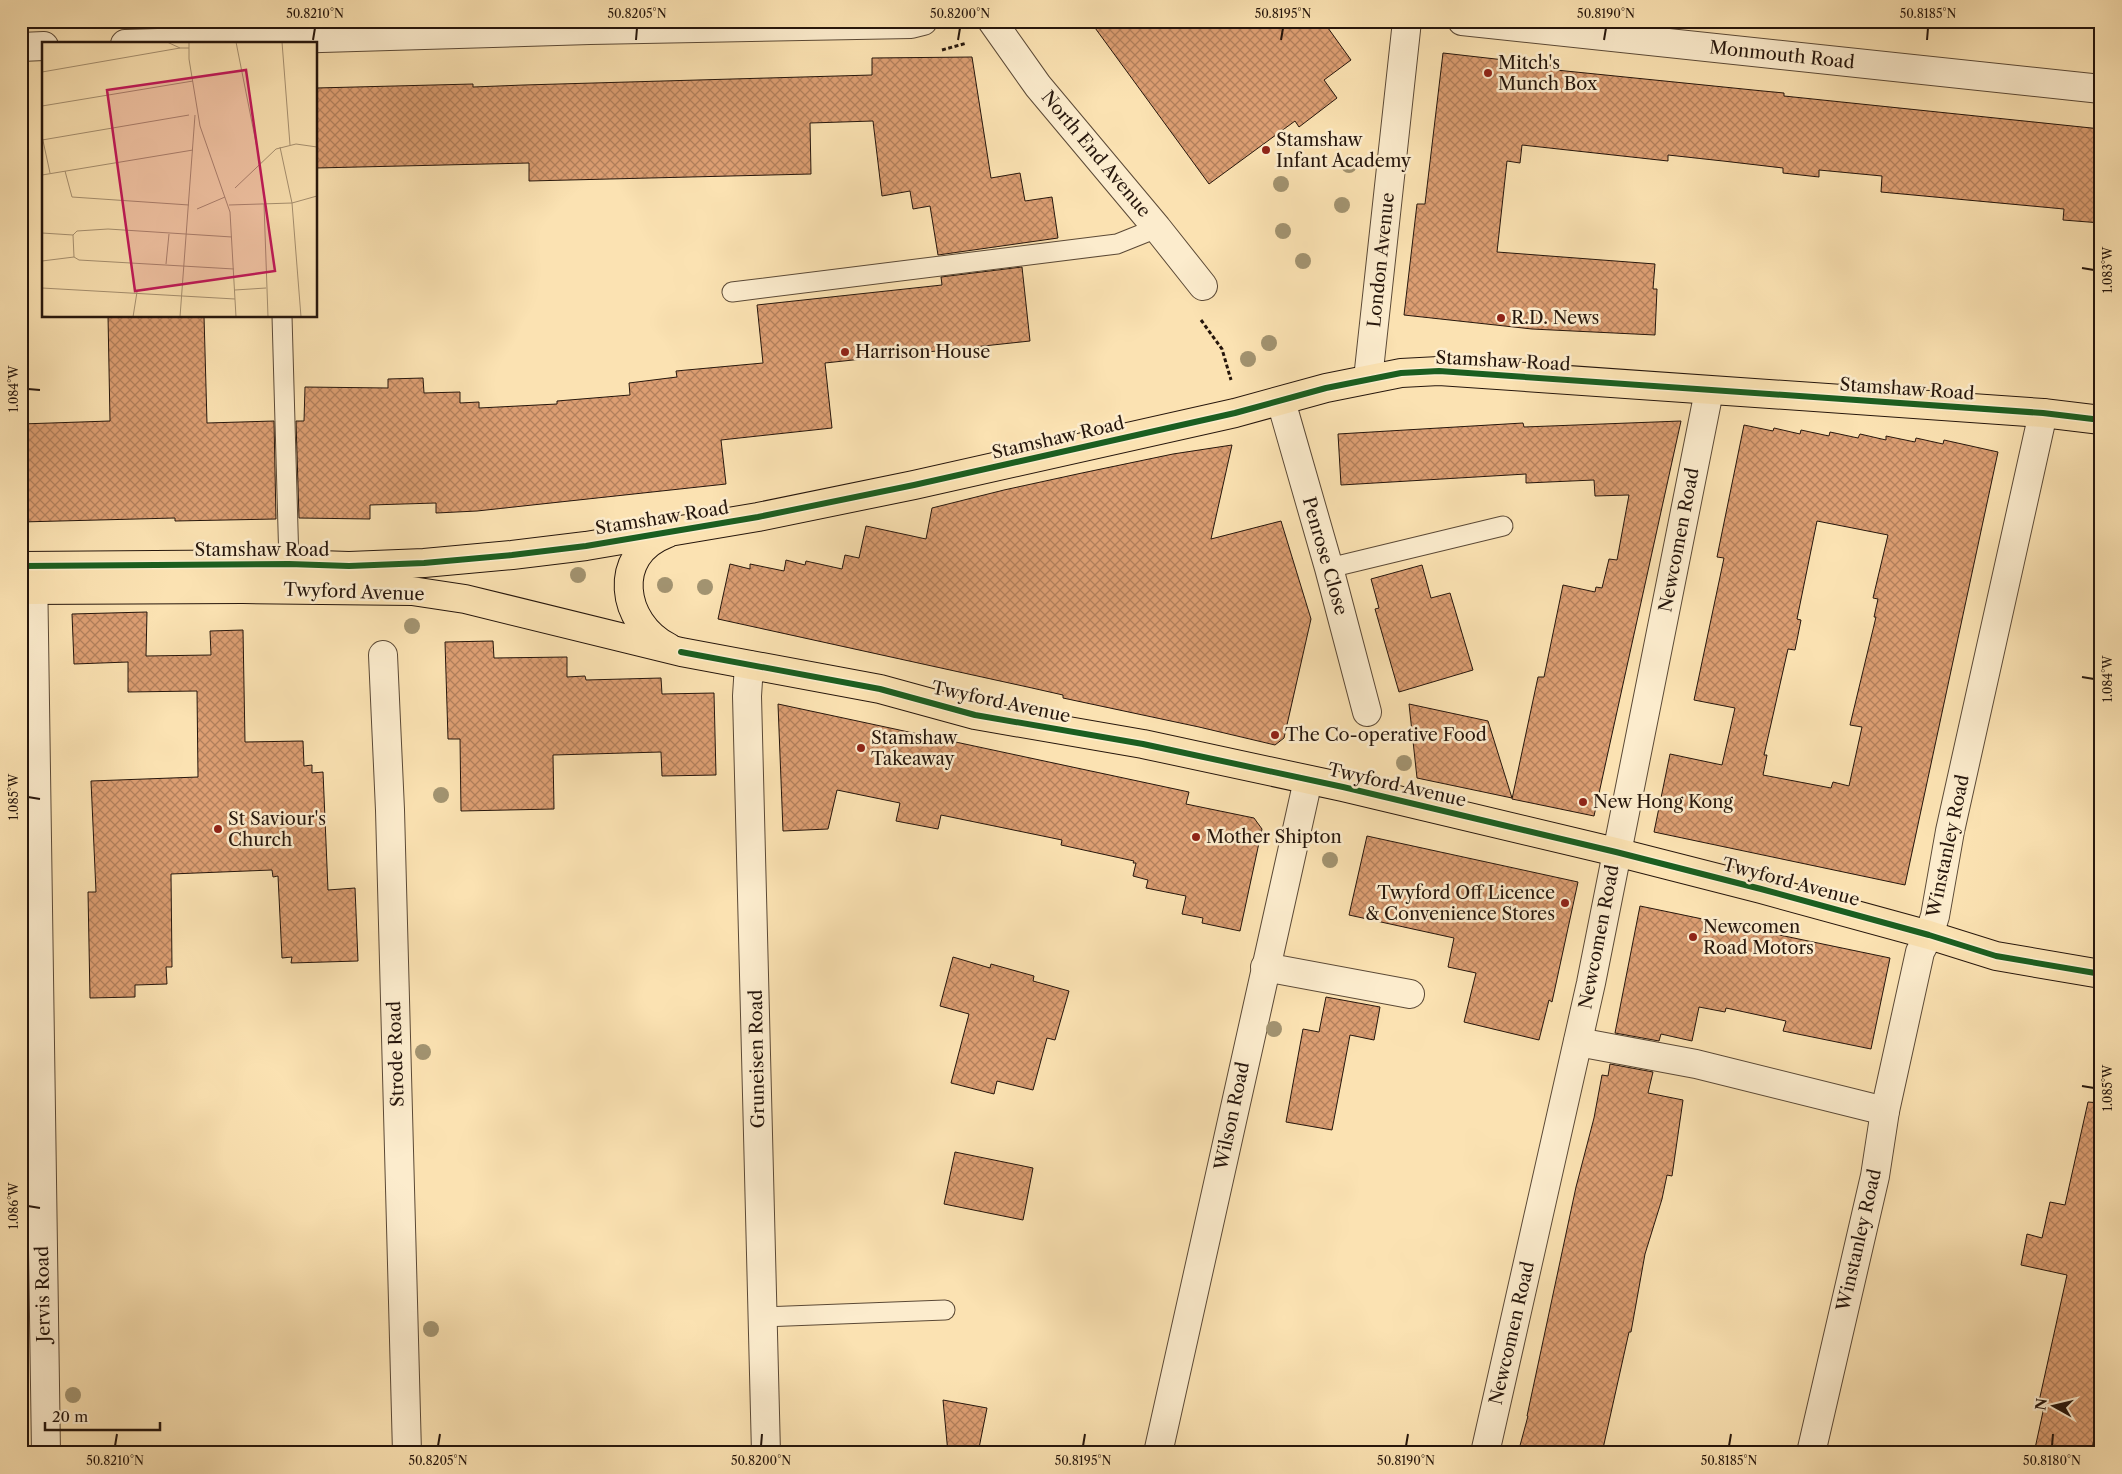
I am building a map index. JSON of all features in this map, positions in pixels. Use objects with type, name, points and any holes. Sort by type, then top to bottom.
[{"type":"main road","name":"Stamshaw Road","points":[[27,578],[289,564],[349,566],[444,561],[577,547],[758,517],[924,483],[1235,413],[1326,388],[1401,373],[1438,371],[2043,413],[2101,420]]},
{"type":"main road","name":"Twyford Avenue","points":[[674,531],[660,536],[642,549],[630,569],[629,590],[631,603],[644,627],[652,637],[665,646],[680,652]]},
{"type":"main road","name":"Twyford Avenue","points":[[27,578],[243,589],[412,591],[465,599],[680,652],[880,689],[975,715],[1143,744],[1308,780],[1616,852],[1929,935],[1996,956],[2101,974]]},
{"type":"street","points":[[193,42],[600,30],[823,27],[911,24],[923,21]]},
{"type":"street","name":"North End Avenue","points":[[992,21],[1038,86],[1203,286]]},
{"type":"street","name":"London Avenue","points":[[1368,379],[1407,21]]},
{"type":"street","name":"Monmouth Road","points":[[1462,21],[2101,89]]},
{"type":"street","points":[[21,47],[42,46]]},
{"type":"street","name":"Newcomen Road","points":[[1485,1453],[1578,1042],[1709,391]]},
{"type":"street","name":"Penrose Close","points":[[1281,401],[1330,568],[1367,712]]},
{"type":"street","name":"Winstanley Road","points":[[1812,1453],[1875,1176],[1885,1111],[1920,952],[1929,935],[1935,916],[1950,831],[2043,413]]},
{"type":"street","name":"Jervis Road","points":[[27,578],[46,1453]]},
{"type":"street","name":"Strode Road","points":[[383,655],[390,810],[407,1453]]},
{"type":"street","name":"Gruneisen Road","points":[[749,665],[747,696],[766,1453]]},
{"type":"street","name":"Wilson Road","points":[[1158,1453],[1308,780]]},
{"type":"street","points":[[1265,967],[1410,994]]},
{"type":"street","points":[[1578,1042],[1696,1064],[1885,1111]]},
{"type":"lane","points":[[732,292],[1118,244],[1157,228]]},
{"type":"lane","points":[[282,318],[289,564]]},
{"type":"lane","points":[[1330,568],[1502,526]]},
{"type":"lane","points":[[762,1317],[945,1310]]},
{"type":"building","points":[[1090,21],[1323,21],[1351,60],[1324,80],[1337,98],[1299,127],[1295,121],[1209,184]]},
{"type":"building","points":[[1443,53],[1557,66],[1556,70],[1784,93],[1784,96],[2101,129],[2101,223],[2063,220],[2064,209],[1881,192],[1882,176],[1819,170],[1819,177],[1783,173],[1783,168],[1668,155],[1668,161],[1522,145],[1520,163],[1507,161],[1497,252],[1655,264],[1653,289],[1657,289],[1655,335],[1532,329],[1404,315],[1417,204],[1425,204]]},
{"type":"building","points":[[972,57],[991,178],[1020,173],[1025,201],[1052,197],[1058,238],[938,255],[930,206],[913,209],[910,191],[882,196],[873,121],[810,123],[811,174],[529,181],[529,163],[318,168],[318,88],[473,84],[473,87],[872,75],[872,58]]},
{"type":"building","points":[[1022,267],[1030,341],[825,363],[832,428],[721,440],[726,484],[477,511],[436,513],[436,503],[370,505],[370,519],[299,518],[296,421],[304,421],[305,387],[388,388],[388,379],[423,378],[424,393],[460,392],[460,403],[479,402],[479,408],[557,404],[557,401],[630,395],[629,383],[677,377],[676,371],[763,363],[757,305],[942,285],[941,277]]},
{"type":"building","points":[[108,318],[204,318],[207,423],[274,421],[276,519],[175,521],[175,518],[21,522],[21,424],[110,421]]},
{"type":"building","points":[[1681,421],[1594,816],[1512,799],[1538,677],[1544,677],[1563,585],[1595,592],[1596,587],[1602,588],[1609,559],[1617,560],[1629,495],[1595,496],[1594,480],[1526,483],[1526,474],[1341,485],[1338,434],[1523,423],[1524,427]]},
{"type":"building","points":[[1744,425],[1773,431],[1774,428],[1800,434],[1801,430],[1829,436],[1830,432],[1858,438],[1860,434],[1886,440],[1886,436],[1915,442],[1916,438],[1943,444],[1944,440],[1998,452],[1905,885],[1654,832],[1670,754],[1722,765],[1735,708],[1694,700],[1724,558],[1717,557]],"holes":[[[1817,521],[1888,535],[1873,598],[1878,599],[1874,617],[1876,617],[1850,725],[1862,727],[1849,786],[1833,782],[1831,788],[1763,775],[1767,755],[1764,755],[1788,649],[1795,650],[1801,620],[1797,619]]]},
{"type":"building","points":[[1232,445],[1211,539],[1281,521],[1311,619],[1284,738],[1275,745],[1063,698],[1063,695],[718,619],[730,564],[750,569],[750,564],[784,571],[786,560],[805,565],[806,561],[842,569],[845,555],[859,558],[866,526],[926,539],[932,508],[1082,473],[1173,454]]},
{"type":"building","points":[[1422,565],[1431,598],[1450,593],[1473,670],[1399,692],[1375,609],[1379,608],[1371,579]]},
{"type":"building","points":[[147,612],[146,656],[211,655],[210,631],[243,630],[245,742],[303,741],[304,766],[312,765],[312,773],[323,772],[328,890],[355,888],[358,961],[291,963],[292,957],[282,958],[278,876],[273,877],[272,870],[171,874],[172,967],[166,967],[167,984],[135,985],[135,997],[90,998],[88,892],[96,892],[91,781],[198,777],[197,691],[128,692],[128,662],[74,664],[72,614]]},
{"type":"building","points":[[493,641],[494,658],[567,657],[567,677],[585,676],[586,680],[661,678],[662,694],[714,693],[716,775],[662,776],[661,752],[553,755],[554,809],[461,811],[460,739],[448,739],[445,642]]},
{"type":"building","points":[[778,704],[1189,792],[1186,804],[1254,818],[1262,829],[1240,931],[1202,923],[1203,918],[1182,914],[1186,896],[1146,888],[1148,880],[1133,876],[1136,863],[1133,863],[1134,861],[1061,845],[1062,840],[941,815],[938,829],[896,821],[900,803],[837,790],[828,829],[783,831]]},
{"type":"building","points":[[1409,704],[1488,721],[1512,798],[1417,778]]},
{"type":"building","points":[[1367,836],[1578,882],[1552,1002],[1549,1000],[1539,1040],[1464,1022],[1476,973],[1448,967],[1454,938],[1349,915]]},
{"type":"building","points":[[1640,906],[1890,958],[1871,1049],[1783,1031],[1786,1021],[1726,1008],[1725,1012],[1699,1007],[1692,1041],[1661,1034],[1659,1041],[1615,1033]]},
{"type":"building","points":[[953,957],[990,968],[991,964],[1034,976],[1033,981],[1069,991],[1055,1040],[1047,1038],[1033,1090],[997,1081],[994,1094],[951,1083],[969,1014],[940,1006]]},
{"type":"building","points":[[1326,997],[1380,1007],[1374,1040],[1350,1035],[1332,1130],[1286,1122],[1303,1029],[1319,1032]]},
{"type":"building","points":[[1610,1064],[1653,1072],[1648,1093],[1683,1100],[1672,1176],[1667,1175],[1662,1199],[1645,1254],[1631,1332],[1629,1332],[1602,1453],[1518,1453],[1528,1416],[1576,1187],[1594,1118],[1602,1075],[1608,1076]]},
{"type":"building","points":[[2088,1102],[2101,1103],[2101,1426],[2097,1425],[2091,1453],[2034,1453],[2044,1407],[2038,1406],[2067,1275],[2021,1265],[2027,1234],[2042,1238],[2050,1202],[2065,1205]]},
{"type":"building","points":[[955,1152],[1033,1168],[1023,1220],[944,1204]]},
{"type":"building","points":[[943,1400],[987,1408],[978,1453],[948,1453]]},
{"type":"cycle path","points":[[21,566],[289,564],[349,566],[424,563],[586,546],[758,517],[914,485],[1235,413],[1326,388],[1401,373],[1439,371],[2043,413],[2101,420]]},
{"type":"cycle path","points":[[681,652],[880,689],[975,715],[1143,744],[1343,787],[1616,852],[1761,889],[1929,935],[1996,956],[2101,974]]},
{"type":"place","name":"Mitch's Munch Box","points":[[1488,73]]},
{"type":"place","name":"Stamshaw Infant Academy","points":[[1266,150]]},
{"type":"place","name":"R.D. News","points":[[1501,318]]},
{"type":"place","name":"Harrison House","points":[[845,352]]},
{"type":"place","name":"The Co-operative Food","points":[[1275,735]]},
{"type":"place","name":"Stamshaw Takeaway","points":[[861,748]]},
{"type":"place","name":"New Hong Kong","points":[[1583,802]]},
{"type":"place","name":"St Saviour's Church","points":[[218,829]]},
{"type":"place","name":"Mother Shipton","points":[[1196,837]]},
{"type":"place","name":"Twyford Off Licence & Convenience Stores","points":[[1565,903]]},
{"type":"place","name":"Newcomen Road Motors","points":[[1693,937]]}]
